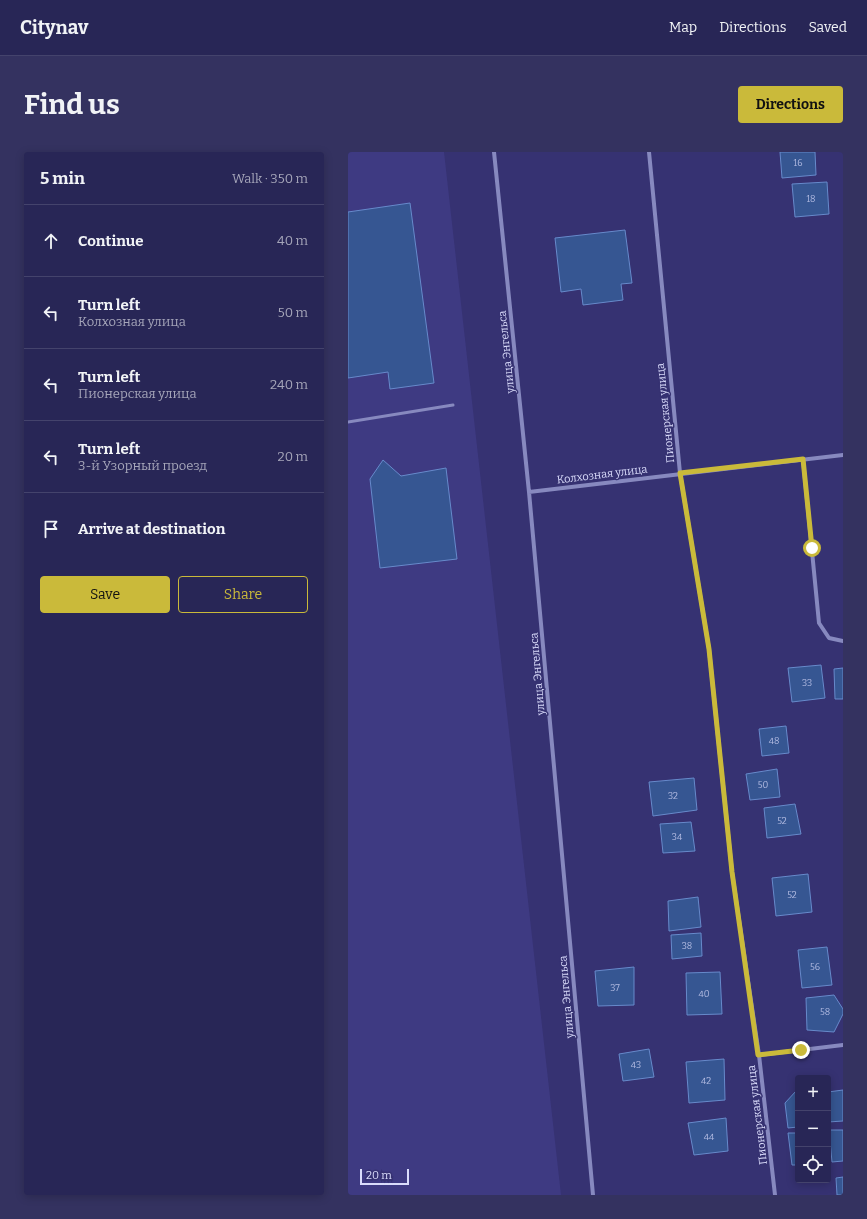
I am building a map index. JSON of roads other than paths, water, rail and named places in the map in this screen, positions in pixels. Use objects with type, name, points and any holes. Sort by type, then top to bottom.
[{"type":"street","name":"улица Энгельса","points":[[494,152],[529,492],[593,1195]]},
{"type":"street","name":"Пионерская улица","points":[[649,152],[680,473],[709,649],[732,872],[758,1055],[775,1195]]},
{"type":"street","name":"Колхозная улица","points":[[529,492],[843,455]]},
{"type":"street","points":[[803,459],[819,623],[829,638],[843,641]]},
{"type":"street","points":[[758,1055],[843,1046]]},
{"type":"lane","points":[[348,422],[453,405]]}]
